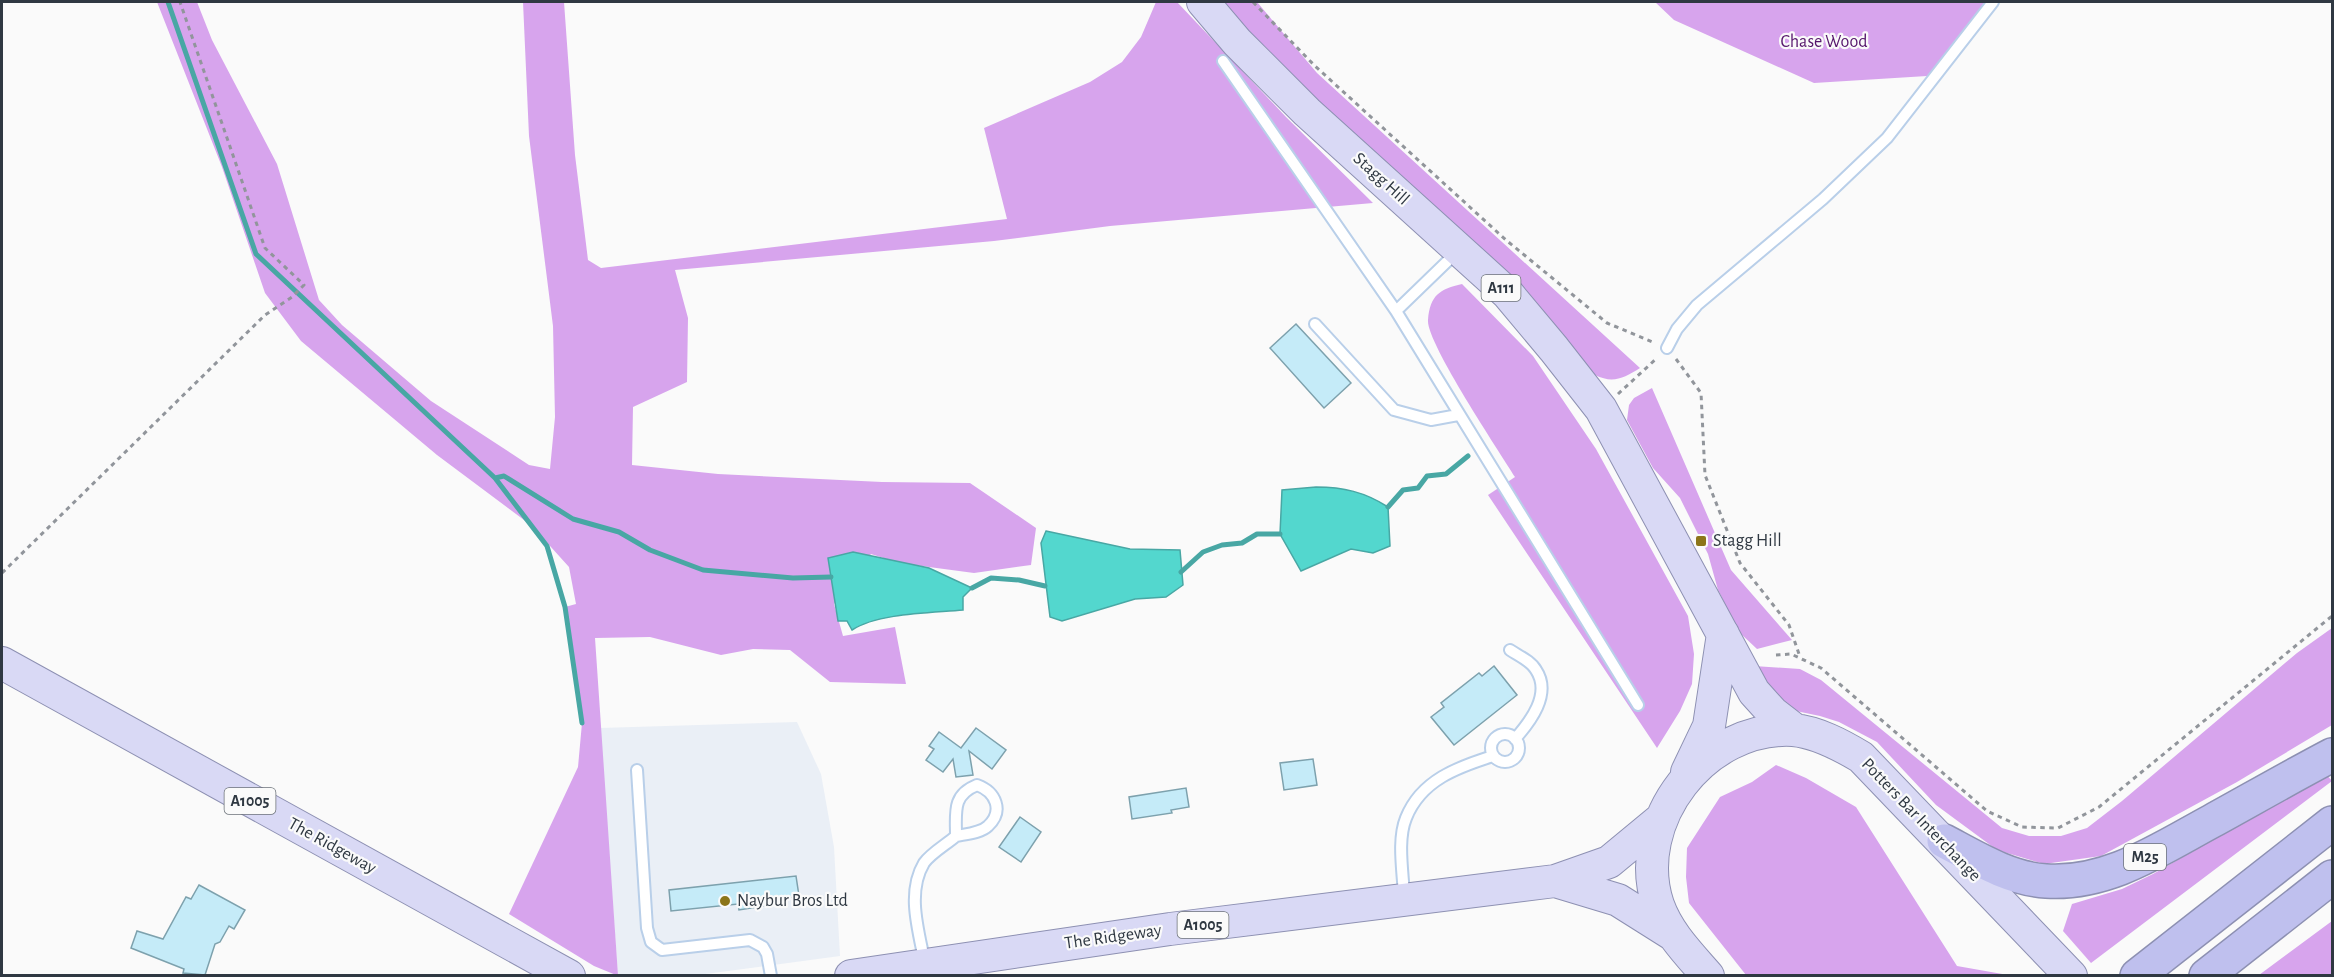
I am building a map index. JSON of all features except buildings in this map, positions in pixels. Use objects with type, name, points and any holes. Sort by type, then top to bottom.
[{"type":"highway","name":"M25","points":[[1944,841],[1976,859],[2029,879],[2064,881],[2087,878],[2107,873],[2145,857],[2332,755]]},
{"type":"highway","points":[[2137,975],[2332,823]]},
{"type":"highway","points":[[2206,975],[2332,877]]},
{"type":"main road","name":"Stagg Hill","points":[[1203,2],[1237,42],[1307,112],[1508,294],[1554,349],[1601,409],[1754,692],[1773,713],[1795,730]]},
{"type":"main road","points":[[1682,783],[1709,726],[1722,634]]},
{"type":"main road","name":"The Ridgeway","points":[[2,663],[569,975]]},
{"type":"main road","name":"Potters Bar Interchange","points":[[1708,975],[1672,934],[1658,904],[1653,877],[1653,849],[1660,819],[1682,783],[1703,762],[1737,739],[1766,731],[1795,730],[1834,742],[1861,757],[2070,974]]},
{"type":"main road","name":"The Ridgeway","points":[[851,975],[1170,929],[1555,881],[1609,862],[1660,819]]},
{"type":"main road","name":"The Ridgeway","points":[[1555,881],[1618,900],[1672,934]]},
{"type":"lane","points":[[1667,348],[1677,329],[1697,305],[1822,200],[1887,138],[1993,2]]},
{"type":"lane","points":[[1222,61],[1396,311],[1638,705]]},
{"type":"lane","points":[[1396,311],[1459,249]]},
{"type":"lane","points":[[1315,324],[1394,410],[1431,420],[1458,415]]},
{"type":"lane","points":[[1510,650],[1537,671],[1541,686],[1538,707],[1531,721],[1515,739]]},
{"type":"lane","points":[[1504,734],[1515,739],[1519,752],[1514,759],[1505,762],[1493,756],[1491,746],[1495,738],[1504,734]]},
{"type":"lane","points":[[1404,900],[1402,844],[1406,819],[1420,794],[1440,777],[1459,766],[1493,756]]},
{"type":"lane","points":[[637,770],[647,928],[651,942],[662,950],[750,940],[763,947],[767,954],[771,975]]},
{"type":"lane","points":[[925,964],[915,907],[915,884],[925,861],[956,836],[989,825],[996,804],[995,796],[989,789],[978,785],[965,790],[957,802],[956,836]]},
{"type":"path","points":[[2,573],[266,315],[292,297],[304,285],[265,248],[180,2]]},
{"type":"path","points":[[1253,2],[1315,66],[1506,240],[1607,323],[1667,348],[1701,393],[1705,475],[1740,563],[1789,625],[1800,658]]},
{"type":"path","points":[[1601,409],[1667,348]]},
{"type":"path","points":[[1776,655],[1791,654],[1821,668],[1987,811],[2022,827],[2058,828],[2099,807],[2332,616]]},
{"type":"shaded area","name":"Naybur Bros Ltd","points":[[797,722],[821,774],[834,847],[840,956],[698,975],[618,975],[600,728]]},
{"type":"green space","points":[[157,2],[197,2],[212,40],[277,164],[319,300],[342,325],[431,401],[529,465],[550,469],[555,417],[553,326],[529,136],[523,2],[564,2],[575,155],[588,260],[601,268],[1007,219],[984,128],[1090,82],[1122,62],[1141,37],[1156,2],[1177,2],[1286,117],[1373,203],[1110,226],[994,241],[675,270],[688,318],[687,382],[633,407],[632,465],[718,474],[882,482],[970,483],[1036,528],[1031,565],[974,573],[899,563],[871,554],[834,604],[843,636],[895,627],[906,684],[830,682],[790,650],[753,649],[721,655],[650,637],[595,638],[618,975],[616,975],[594,966],[509,914],[578,767],[582,723],[565,607],[576,604],[569,567],[532,526],[437,455],[301,341],[265,293],[222,167]]},
{"type":"green space","points":[[1219,2],[1257,2],[1317,73],[1640,368],[1618,379],[1601,378],[1595,375],[1544,314],[1387,170]]},
{"type":"green space","name":"Chase Wood","points":[[1655,2],[1981,2],[1992,8],[1927,76],[1814,83],[1674,20]]},
{"type":"green space","points":[[1462,284],[1533,356],[1596,449],[1688,616],[1694,654],[1692,684],[1680,711],[1657,748],[1488,495],[1515,477],[1450,372],[1438,350],[1428,320],[1431,305],[1438,294]]},
{"type":"green space","points":[[1652,388],[1731,570],[1792,640],[1757,649],[1740,633],[1718,590],[1708,554],[1680,498],[1653,468],[1627,420],[1629,405],[1634,398]]},
{"type":"green space","points":[[2332,628],[2332,725],[2237,782],[2101,856],[2044,864],[1997,850],[1936,805],[1877,742],[1839,722],[1796,711],[1777,698],[1754,666],[1800,669],[1821,680],[2002,828],[2029,836],[2061,836],[2087,828],[2297,653]]},
{"type":"green space","points":[[1776,765],[1806,778],[1856,807],[1957,966],[2008,975],[1746,975],[1689,903],[1686,877],[1687,848],[1720,797],[1752,782]]},
{"type":"green space","points":[[2327,775],[2332,781],[2091,963],[2063,931],[2072,904],[2122,889],[2153,874]]},
{"type":"green space","points":[[2332,921],[2332,975],[2259,975]]},
{"type":"water","points":[[1316,487],[1354,491],[1388,507],[1390,546],[1373,553],[1351,549],[1301,571],[1280,534],[1282,490]]},
{"type":"water","points":[[1046,531],[1130,549],[1180,550],[1183,585],[1166,597],[1135,599],[1062,621],[1050,617],[1041,543]]},
{"type":"water","points":[[853,552],[929,568],[972,588],[963,597],[963,610],[890,617],[863,624],[852,630],[847,621],[838,621],[828,558]]},
{"type":"waterway","points":[[168,2],[256,254],[495,478],[547,546],[565,607],[582,723]]},
{"type":"waterway","points":[[1388,507],[1403,490],[1418,488],[1427,476],[1446,474],[1468,456]]},
{"type":"waterway","points":[[495,478],[504,476],[573,519],[619,532],[650,550],[703,570],[793,578],[831,577]]},
{"type":"waterway","points":[[1181,572],[1203,552],[1222,545],[1242,543],[1257,534],[1280,534]]},
{"type":"waterway","points":[[972,588],[991,578],[1019,580],[1045,586]]},
{"type":"place","name":"Stagg Hill","points":[[1701,541]]},
{"type":"place","name":"Naybur Bros Ltd","points":[[725,901]]}]
